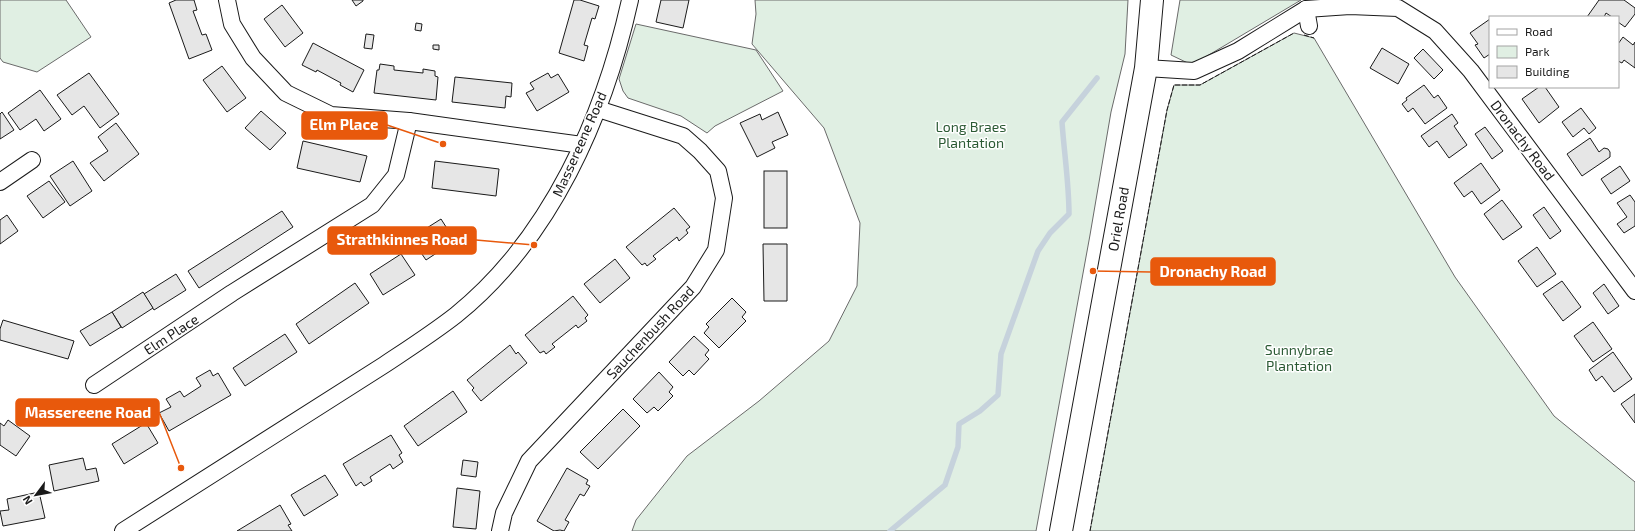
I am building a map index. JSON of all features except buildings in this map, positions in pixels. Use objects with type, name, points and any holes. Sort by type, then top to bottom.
[{"type":"main road","name":"Oriel Road","points":[[1061,531],[1146,68],[1152,0]]},
{"type":"street","points":[[228,0],[232,24],[253,58],[286,93],[331,115],[409,121],[582,144]]},
{"type":"street","name":"Massereene Road","points":[[123,531],[377,370],[456,314],[509,262],[534,230],[562,188],[598,109],[623,32],[630,0]]},
{"type":"street","name":"Dronachy Road","points":[[1146,68],[1194,71],[1238,51],[1306,9],[1400,4],[1436,31],[1471,72],[1635,291]]},
{"type":"street","points":[[1306,9],[1309,26]]},
{"type":"street","name":"Sauchenbush Road","points":[[500,531],[504,513],[529,462],[693,287],[716,250],[724,198],[718,171],[700,151],[683,136],[598,109]]},
{"type":"street","name":"Elm Place","points":[[94,385],[232,293],[372,205],[396,176],[409,121]]},
{"type":"street","points":[[0,182],[32,160]]},
{"type":"green space","points":[[0,0],[66,0],[91,37],[37,72],[3,62],[0,58]]},
{"type":"green space","name":"Long Braes Plantation","points":[[755,0],[1128,0],[1125,54],[1111,112],[1036,531],[632,531],[636,520],[687,456],[759,401],[829,341],[857,286],[860,223],[824,128],[752,44],[756,14]]},
{"type":"green space","points":[[1180,0],[1301,0],[1192,65],[1171,55]]},
{"type":"green space","points":[[636,24],[756,50],[783,91],[715,126],[707,133],[681,116],[628,98],[623,91],[619,79]]},
{"type":"green space","name":"Sunnybrae Plantation","points":[[1294,33],[1314,38],[1455,277],[1554,416],[1635,482],[1635,531],[1090,531],[1167,110],[1174,85],[1200,85]]},
{"type":"waterway","points":[[890,531],[945,485],[958,447],[959,424],[980,411],[998,395],[1001,354],[1038,251],[1050,233],[1069,214],[1062,122],[1097,78]]},
{"type":"fence","points":[[1090,531],[1167,110],[1174,85],[1200,85],[1294,33]]},
{"type":"fence","points":[[1304,35],[1314,38]]},
{"type":"place","name":"Elm Place","points":[[443,144]]},
{"type":"place","name":"Strathkinnes Road","points":[[534,245]]},
{"type":"place","name":"Dronachy Road","points":[[1093,271]]},
{"type":"place","name":"Massereene Road","points":[[181,468]]}]
